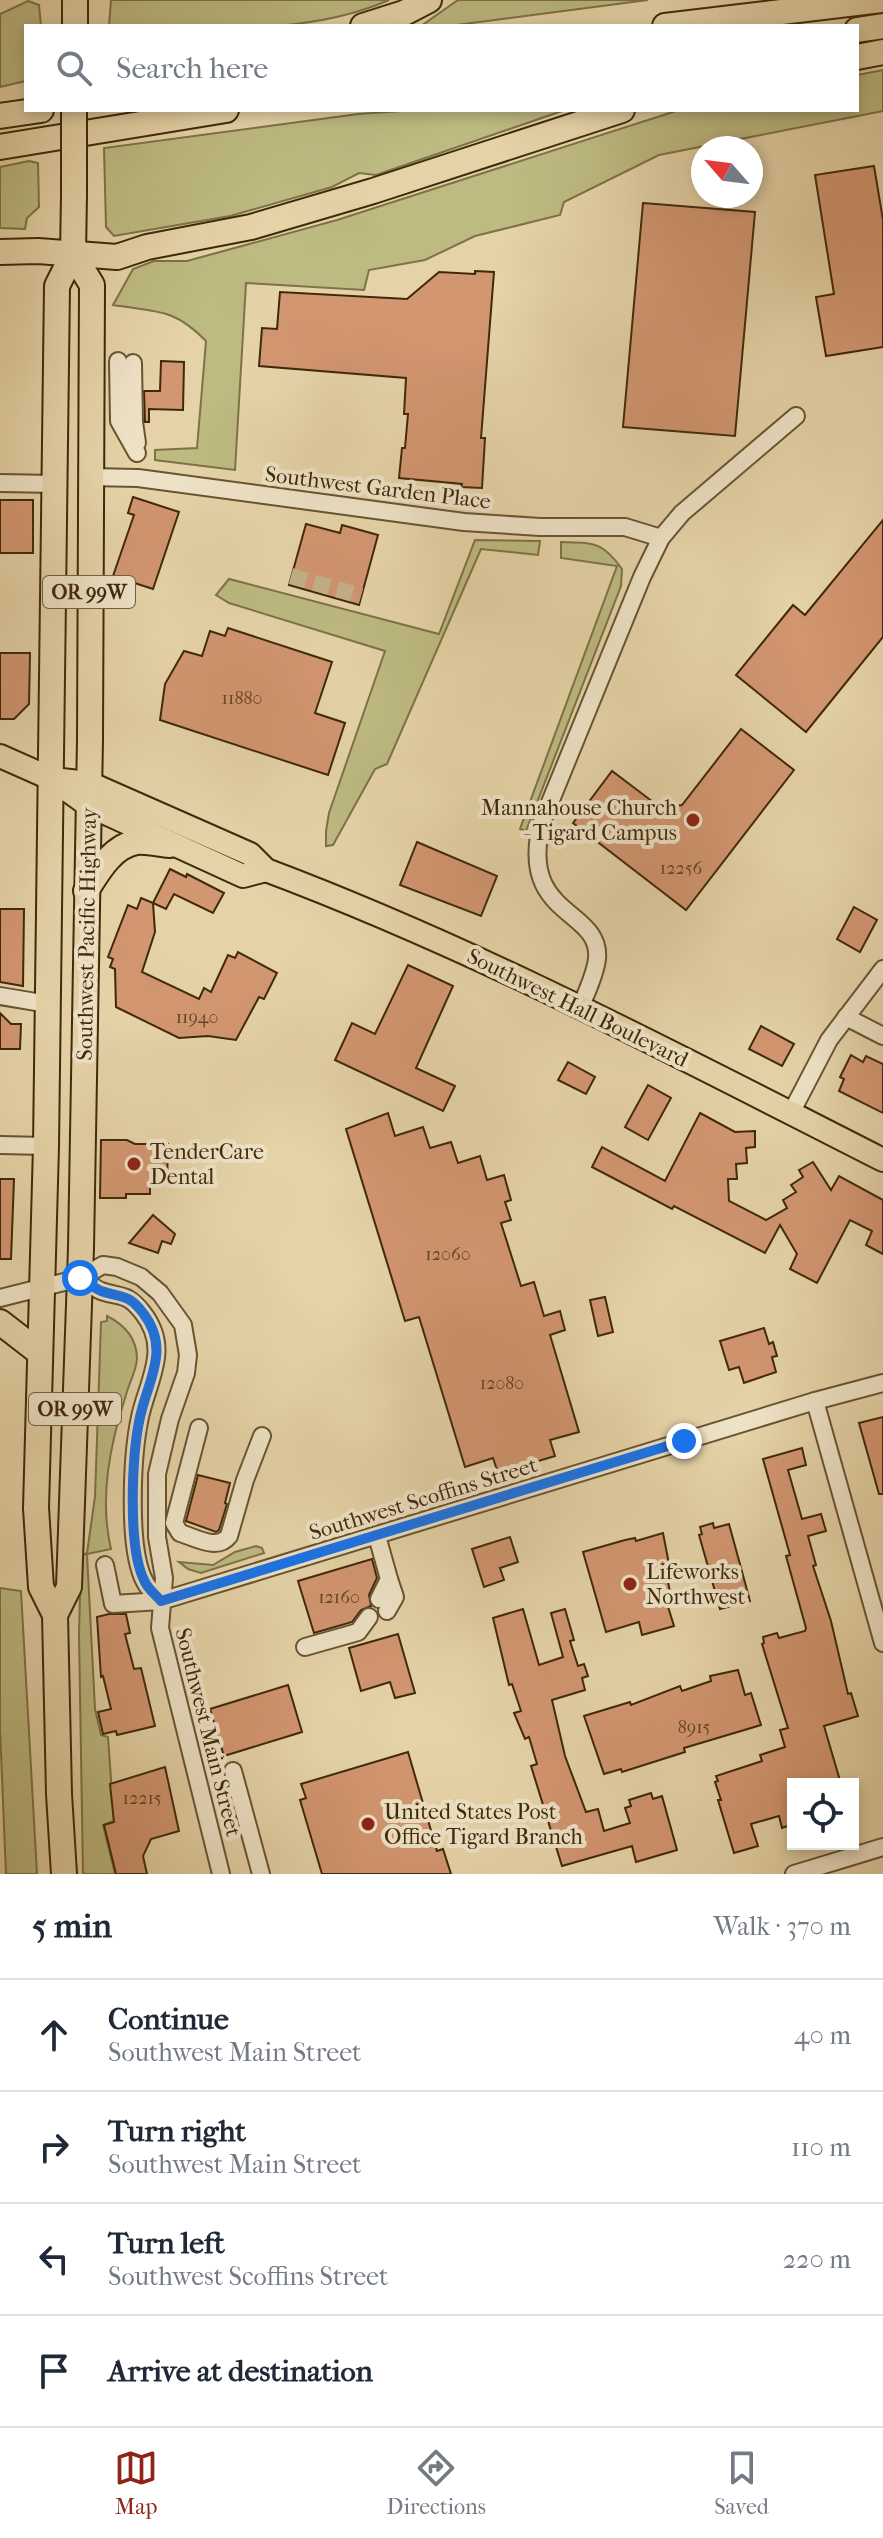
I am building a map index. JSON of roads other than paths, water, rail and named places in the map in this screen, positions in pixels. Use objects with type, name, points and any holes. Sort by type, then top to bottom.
[{"type":"highway","points":[[75,0],[75,24]]},
{"type":"highway","points":[[369,24],[404,13],[429,0]]},
{"type":"highway","points":[[682,24],[881,0]]},
{"type":"highway","points":[[859,30],[883,26]]},
{"type":"highway","points":[[859,57],[883,52]]},
{"type":"highway","points":[[0,106],[24,99]]},
{"type":"highway","points":[[0,116],[27,112]]},
{"type":"highway","name":"Southwest Pacific Highway","points":[[64,1874],[58,1778],[55,1615],[41,1587],[36,1508],[46,1146],[57,286],[73,254],[74,112]]},
{"type":"highway","points":[[0,147],[214,112]]},
{"type":"highway","points":[[0,252],[117,257],[147,247],[265,223],[616,112]]},
{"type":"highway","name":"Southwest Pacific Highway","points":[[55,1615],[69,1587],[80,1278],[88,794],[92,285],[73,254]]},
{"type":"highway","points":[[86,891],[109,858],[121,848],[137,842],[170,845]]},
{"type":"highway","points":[[0,1322],[40,1353]]},
{"type":"main road","name":"Southwest Hall Boulevard","points":[[0,756],[88,794],[250,854],[266,870],[401,923],[581,1006],[883,1160]]},
{"type":"main road","name":"Southwest Hall Boulevard","points":[[88,794],[170,845],[243,876],[266,870]]},
{"type":"street","points":[[129,363],[141,422],[137,448],[119,421],[129,363]]},
{"type":"street","points":[[581,1006],[595,968],[596,944],[590,933],[545,889],[536,859],[542,822],[661,538],[682,513],[796,416]]},
{"type":"street","name":"Southwest Garden Place","points":[[89,477],[138,478],[464,522],[540,527],[625,527],[661,538]]},
{"type":"street","points":[[0,483],[56,484]]},
{"type":"street","points":[[791,1113],[829,1040],[883,969]]},
{"type":"street","points":[[0,996],[48,1004]]},
{"type":"street","points":[[846,1017],[883,1036]]},
{"type":"street","points":[[0,1145],[46,1146]]},
{"type":"street","name":"Southwest Main Street","points":[[0,1298],[80,1278],[103,1265],[117,1267],[141,1277],[172,1306],[187,1337],[186,1373],[170,1419],[157,1474],[157,1537],[164,1578],[160,1628],[221,1874]]},
{"type":"street","name":"Southwest Main Street","points":[[80,1278],[102,1291],[118,1293],[131,1300],[144,1313],[157,1343],[155,1373],[140,1415],[136,1438],[133,1520],[135,1544],[145,1582],[161,1601]]},
{"type":"street","name":"Southwest Scoffins Street","points":[[105,1565],[113,1604],[161,1601],[815,1401],[883,1383]]},
{"type":"street","points":[[815,1401],[883,1643]]},
{"type":"street","points":[[199,1428],[174,1523],[180,1533],[216,1544],[224,1542],[229,1536],[262,1436]]},
{"type":"street","points":[[305,1647],[358,1632],[380,1611],[389,1579],[377,1536]]},
{"type":"street","points":[[233,1771],[261,1874]]},
{"type":"street","points":[[794,1874],[883,1847]]},
{"type":"tunnel","points":[[291,576],[361,596]]},
{"type":"place","name":"Mannahouse Church - Tigard Campus","points":[[693,820]]},
{"type":"place","name":"TenderCare Dental","points":[[134,1164]]},
{"type":"place","name":"Lifeworks Northwest","points":[[630,1584]]},
{"type":"place","name":"United States Post Office Tigard Branch","points":[[368,1824]]}]
